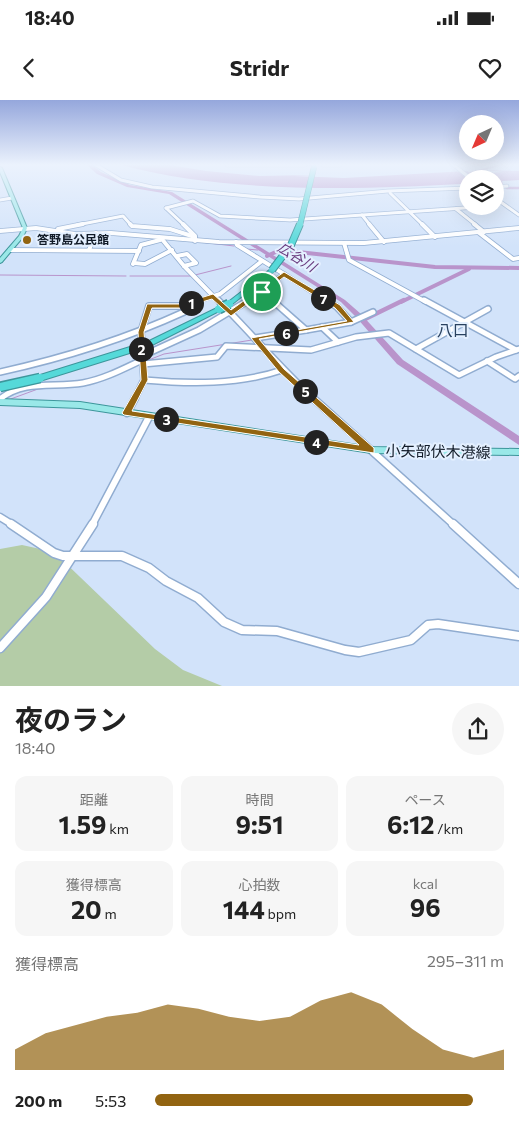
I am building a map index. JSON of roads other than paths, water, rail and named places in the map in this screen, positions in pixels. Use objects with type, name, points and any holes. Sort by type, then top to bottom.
[{"type":"highway","points":[[0,387],[40,378],[133,350],[228,304],[272,270],[286,255],[299,233],[308,192]]},
{"type":"main road","points":[[0,261],[25,228],[10,192]]},
{"type":"main road","name":"小矢部伏木港線","points":[[2,401],[60,403],[371,450],[519,452]]},
{"type":"street","points":[[195,192],[299,199],[373,192]]},
{"type":"street","points":[[195,239],[166,208],[191,201],[190,199],[202,193]]},
{"type":"street","points":[[390,193],[435,238]]},
{"type":"street","points":[[0,200],[12,198]]},
{"type":"street","points":[[191,201],[220,216],[290,220],[459,209]]},
{"type":"street","points":[[504,204],[519,215]]},
{"type":"street","points":[[456,209],[484,232]]},
{"type":"street","points":[[362,215],[384,242]]},
{"type":"street","points":[[55,230],[123,216],[132,226],[170,229],[195,239]]},
{"type":"street","points":[[0,231],[25,228],[55,230],[75,234],[162,239],[344,243],[435,238],[516,228],[519,232]]},
{"type":"street","points":[[478,232],[514,259],[519,258]]},
{"type":"street","points":[[89,250],[96,234]]},
{"type":"street","points":[[162,239],[184,266],[256,339],[282,370],[519,584]]},
{"type":"street","points":[[162,239],[141,245],[133,263],[145,264],[172,250]]},
{"type":"street","points":[[238,242],[237,245],[337,307],[351,322]]},
{"type":"street","points":[[344,243],[349,260],[518,349]]},
{"type":"street","points":[[10,250],[139,251]]},
{"type":"street","points":[[177,256],[187,254],[196,263],[184,266]]},
{"type":"street","points":[[127,413],[144,380],[141,332],[149,306],[188,304],[220,294],[246,277],[262,261]]},
{"type":"street","points":[[2,401],[5,394],[22,389],[83,383],[143,361],[231,314],[284,274]]},
{"type":"street","points":[[261,291],[306,330]]},
{"type":"street","points":[[0,372],[74,354],[141,332],[184,312],[189,307],[188,304]]},
{"type":"street","points":[[416,349],[488,309]]},
{"type":"street","points":[[256,339],[306,330],[323,329],[351,322],[373,312]]},
{"type":"street","points":[[323,329],[338,342]]},
{"type":"street","points":[[143,361],[218,357],[226,346],[311,350],[338,342],[389,333],[458,375],[518,349]]},
{"type":"street","points":[[487,361],[515,379],[519,376]]},
{"type":"street","points":[[21,368],[22,389]]},
{"type":"street","points":[[144,380],[177,382],[239,379],[282,370]]},
{"type":"street","points":[[0,648],[20,630],[38,608],[74,557],[149,417]]},
{"type":"street","points":[[0,517],[54,553],[74,557],[122,556],[150,568],[166,581],[198,598],[224,622],[242,630],[277,631],[345,650],[359,652],[411,640],[428,625],[438,624],[519,636]]},
{"type":"waterway","name":"広谷川","points":[[166,192],[343,301],[400,362],[519,441]]},
{"type":"waterway","points":[[200,242],[234,246]]},
{"type":"waterway","name":"広谷川","points":[[246,249],[258,250]]},
{"type":"waterway","points":[[267,256],[280,250],[435,267],[519,268]]},
{"type":"waterway","points":[[195,275],[231,266]]},
{"type":"waterway","points":[[401,302],[469,269]]},
{"type":"waterway","points":[[0,275],[126,276]]},
{"type":"waterway","points":[[130,276],[191,276]]},
{"type":"waterway","points":[[363,320],[404,300]]},
{"type":"waterway","points":[[350,325],[363,320]]},
{"type":"waterway","points":[[146,361],[164,354],[252,340]]},
{"type":"waterway","points":[[105,379],[140,364]]},
{"type":"waterway","points":[[8,400],[38,389],[59,387]]},
{"type":"tunnel","points":[[247,278],[260,290]]},
{"type":"place","name":"答野島公民館","points":[[27,240]]},
{"type":"district","name":"八口","points":[[453,330]]}]
